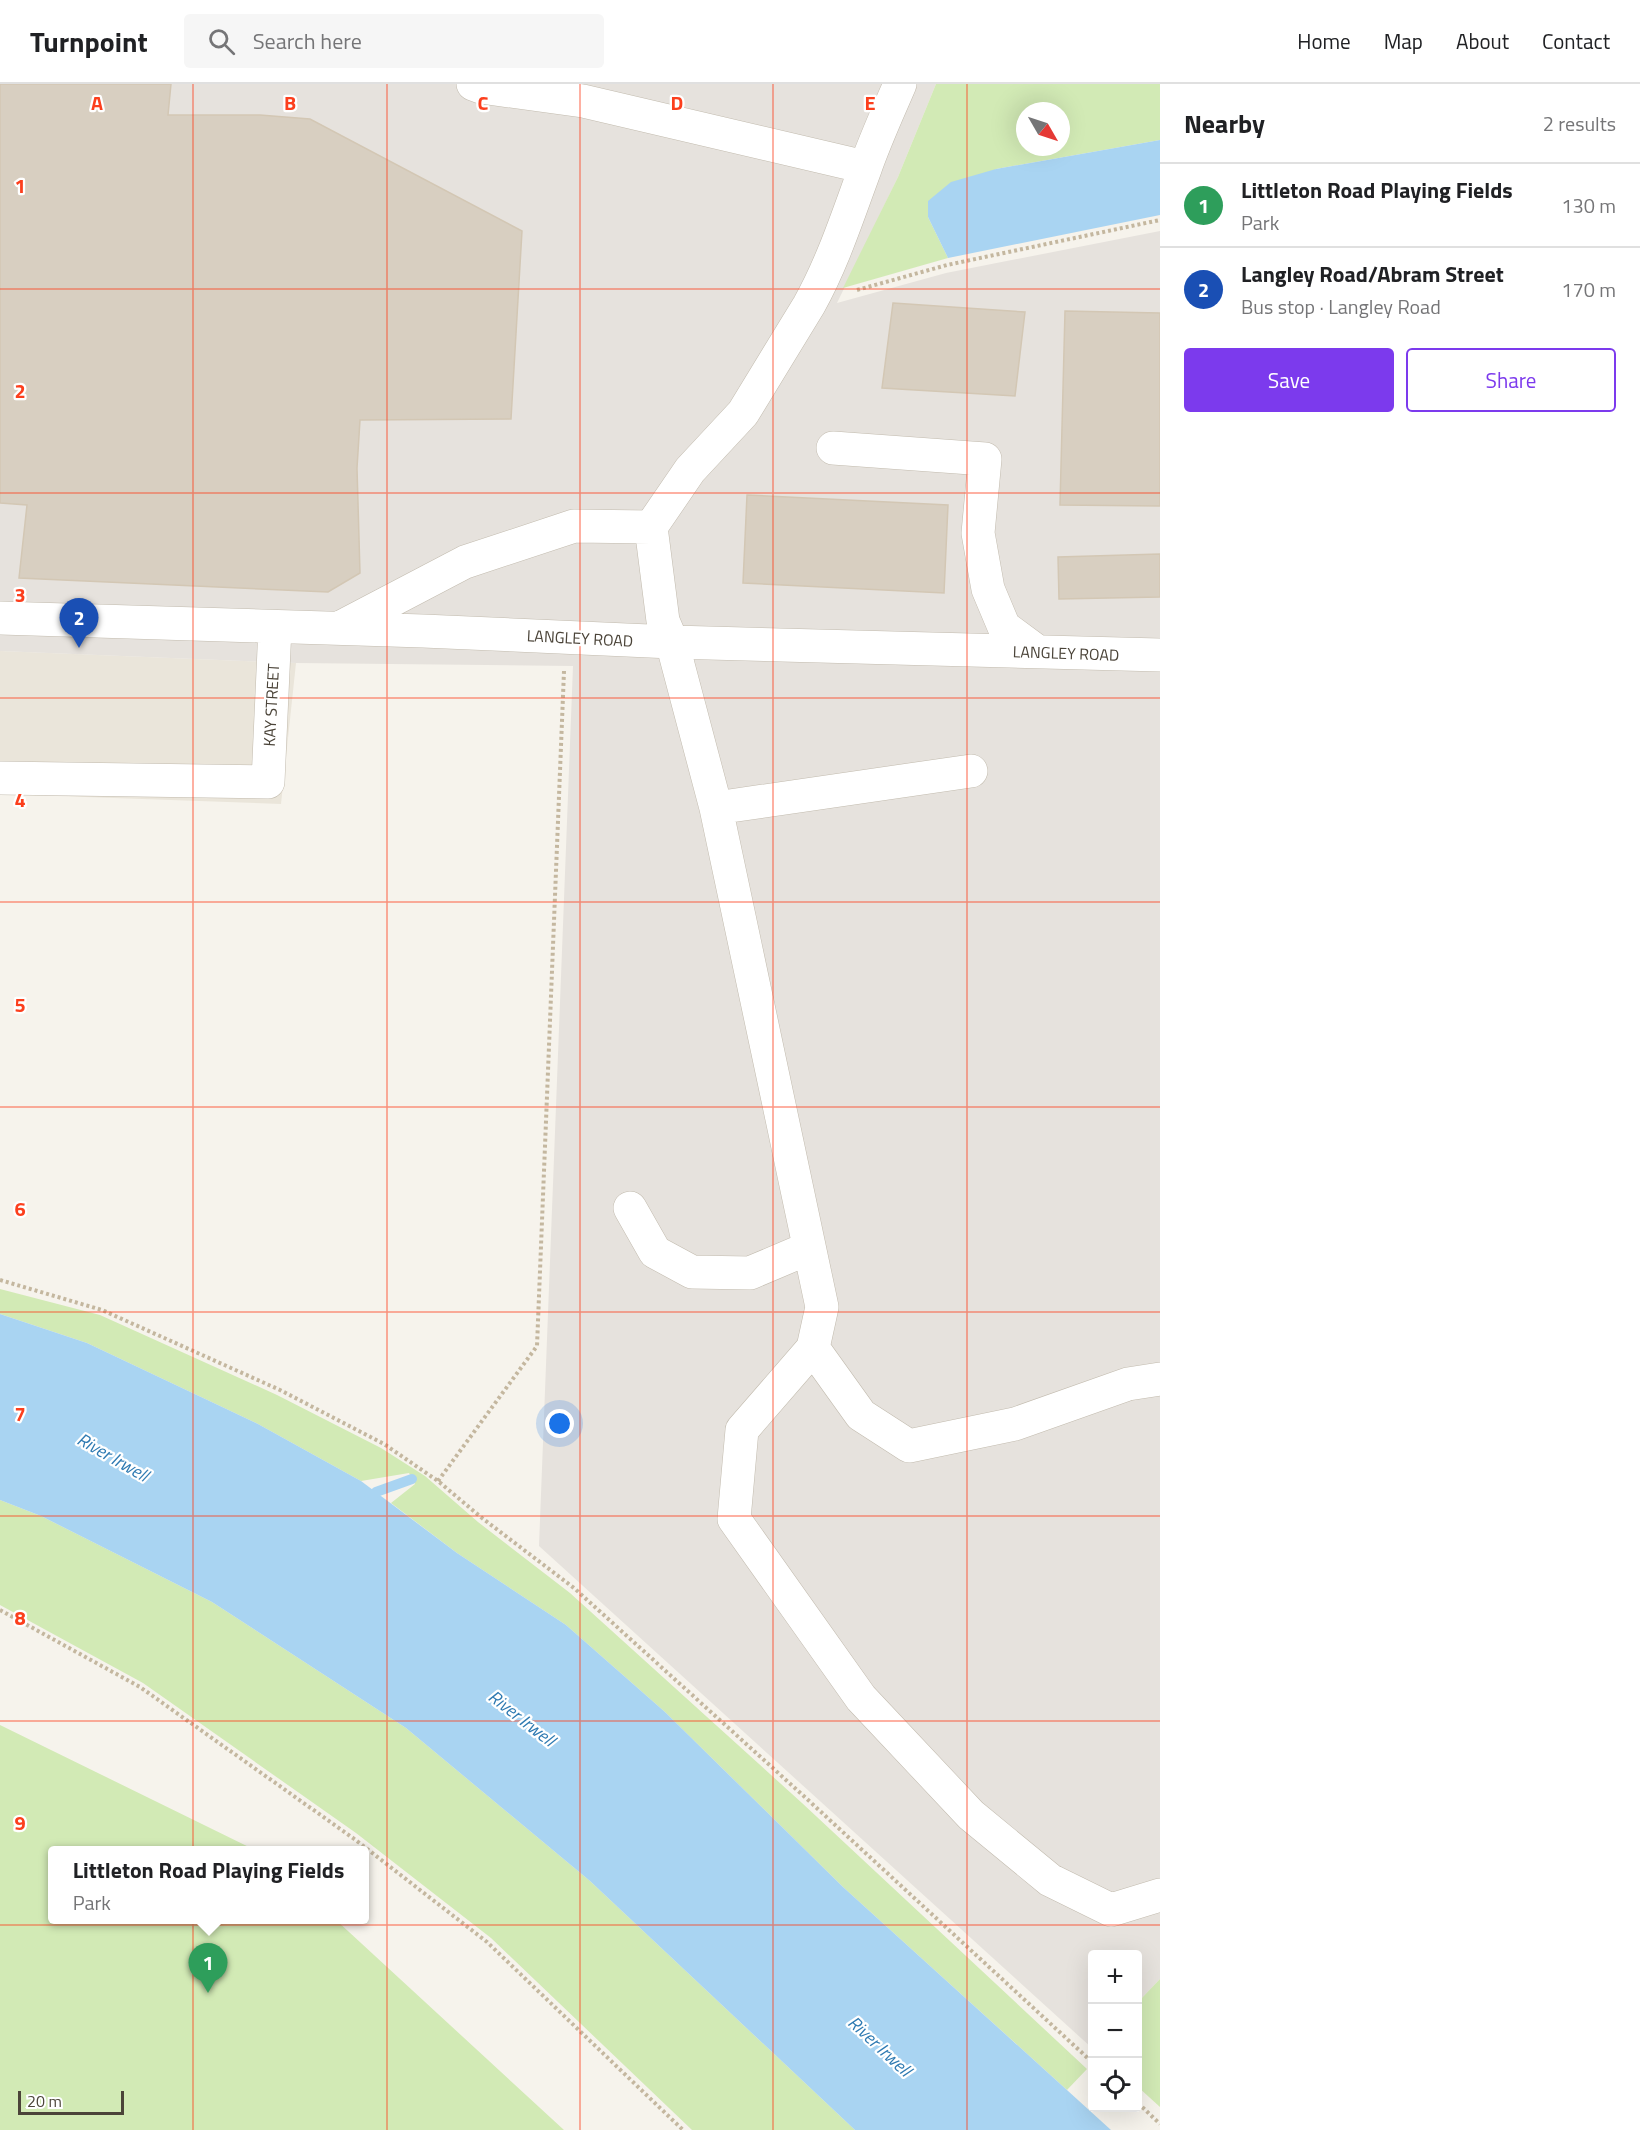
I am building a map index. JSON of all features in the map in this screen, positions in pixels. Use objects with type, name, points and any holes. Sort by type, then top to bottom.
[{"type":"street","points":[[473,84],[583,101],[866,167]]},
{"type":"street","points":[[900,84],[814,296],[743,413],[690,470],[651,527],[663,621],[672,642],[716,808],[822,1307],[813,1348],[742,1430],[734,1519],[861,1698],[971,1815],[1050,1880],[1111,1910],[1160,1895]]},
{"type":"street","points":[[833,448],[985,459],[978,533],[988,589],[1004,627],[1038,652]]},
{"type":"street","points":[[337,630],[465,562],[573,526],[651,527]]},
{"type":"street","name":"LANGLEY ROAD","points":[[0,618],[672,642],[1160,655]]},
{"type":"street","name":"KAY STREET","points":[[0,778],[268,782],[275,627]]},
{"type":"street","points":[[716,808],[971,771]]},
{"type":"street","points":[[630,1208],[655,1252],[692,1272],[750,1273],[809,1248]]},
{"type":"street","points":[[813,1348],[861,1415],[909,1446],[1015,1424],[1128,1384],[1160,1379]]},
{"type":"path","points":[[814,296],[848,292],[947,265],[1160,220]]},
{"type":"path","points":[[438,1481],[537,1346],[565,637]]},
{"type":"path","points":[[0,1280],[102,1310],[280,1390],[384,1444],[438,1481],[482,1518],[574,1588],[1088,2058]]},
{"type":"path","points":[[0,1610],[140,1687],[363,1846]]},
{"type":"path","points":[[369,1850],[487,1942],[683,2130]]},
{"type":"path","points":[[1142,2108],[1160,2124]]},
{"type":"shaded area","points":[[0,84],[936,84],[898,177],[837,303],[946,273],[1160,231],[1160,1979],[1142,1998],[1142,1950],[1088,1950],[1088,2044],[539,1546],[573,666],[296,663],[0,651]]},
{"type":"shaded area","points":[[0,651],[296,663],[281,804],[0,794]]},
{"type":"green space","points":[[936,84],[1160,84],[1160,140],[1070,156],[1070,102],[1016,102],[1016,156],[1070,156],[996,169],[928,217],[948,258],[843,288],[898,177]]},
{"type":"green space","points":[[0,1289],[100,1315],[277,1395],[381,1448],[425,1476],[478,1522],[570,1593],[802,1803],[1087,2069],[1067,2090],[843,1887],[665,1712],[566,1625],[457,1553],[391,1503],[415,1484],[409,1473],[361,1481],[258,1424],[87,1343],[0,1314]]},
{"type":"green space","points":[[0,1500],[41,1516],[212,1602],[406,1728],[590,1881],[855,2130],[692,2130],[491,1938],[356,1833],[143,1683],[0,1605]]},
{"type":"green space","points":[[0,1725],[247,1846],[48,1846],[48,1924],[340,1924],[564,2130],[0,2130]]},
{"type":"green space","points":[[1160,1979],[1160,2107],[1142,2091],[1142,1998]]},
{"type":"water","points":[[1160,140],[1160,215],[948,258],[928,217],[928,201],[951,182],[996,169]]},
{"type":"water","name":"River Irwell","points":[[0,1314],[87,1343],[258,1424],[361,1481],[457,1553],[566,1625],[665,1712],[843,1887],[1088,2109],[1088,2112],[1091,2112],[1111,2130],[855,2130],[590,1881],[406,1728],[212,1602],[41,1516],[0,1500]]},
{"type":"building","points":[[0,84],[171,84],[168,115],[260,115],[310,119],[522,231],[511,419],[360,420],[357,468],[360,573],[328,592],[19,578],[27,505],[0,503]]},
{"type":"building","points":[[893,303],[1025,312],[1015,396],[882,388]]},
{"type":"building","points":[[1065,311],[1160,313],[1160,506],[1060,505]]},
{"type":"building","points":[[747,495],[948,505],[944,593],[743,583]]},
{"type":"building","points":[[1160,554],[1160,597],[1059,599],[1058,557]]},
{"type":"waterway","points":[[367,1501],[376,1492],[412,1479]]},
{"type":"place","name":"Langley Road/Abram Street","points":[[79,648]]},
{"type":"place","name":"Littleton Road Playing Fields","points":[[208,1993]]}]
